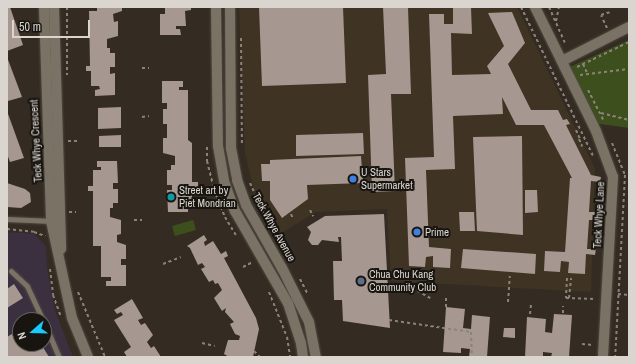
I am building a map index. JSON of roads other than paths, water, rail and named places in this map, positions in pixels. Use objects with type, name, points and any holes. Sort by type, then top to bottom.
[{"type":"street","name":"Teck Whye Crescent","points":[[44,7],[56,221],[62,273],[72,318],[88,357]]},
{"type":"street","name":"Teck Whye Crescent","points":[[54,7],[56,221]]},
{"type":"street","points":[[216,7],[218,146],[225,184],[235,211],[288,303],[301,343],[303,357]]},
{"type":"street","name":"Teck Whye Avenue","points":[[230,7],[231,148],[237,180],[246,205],[282,268],[309,322],[316,357]]},
{"type":"street","name":"Teck Whye Lane","points":[[535,7],[605,152],[613,177],[603,357]]},
{"type":"street","points":[[562,61],[629,27]]},
{"type":"lane","points":[[7,219],[56,221]]},
{"type":"lane","points":[[11,270],[27,286],[40,312]]},
{"type":"lane","points":[[52,340],[59,357]]},
{"type":"place","name":"U Stars Supermarket","points":[[353,179]]},
{"type":"place","name":"Street art by Piet Mondrian","points":[[171,197]]},
{"type":"place","name":"Prime","points":[[417,232]]},
{"type":"place","name":"Chua Chu Kang Community Club","points":[[361,281]]}]
